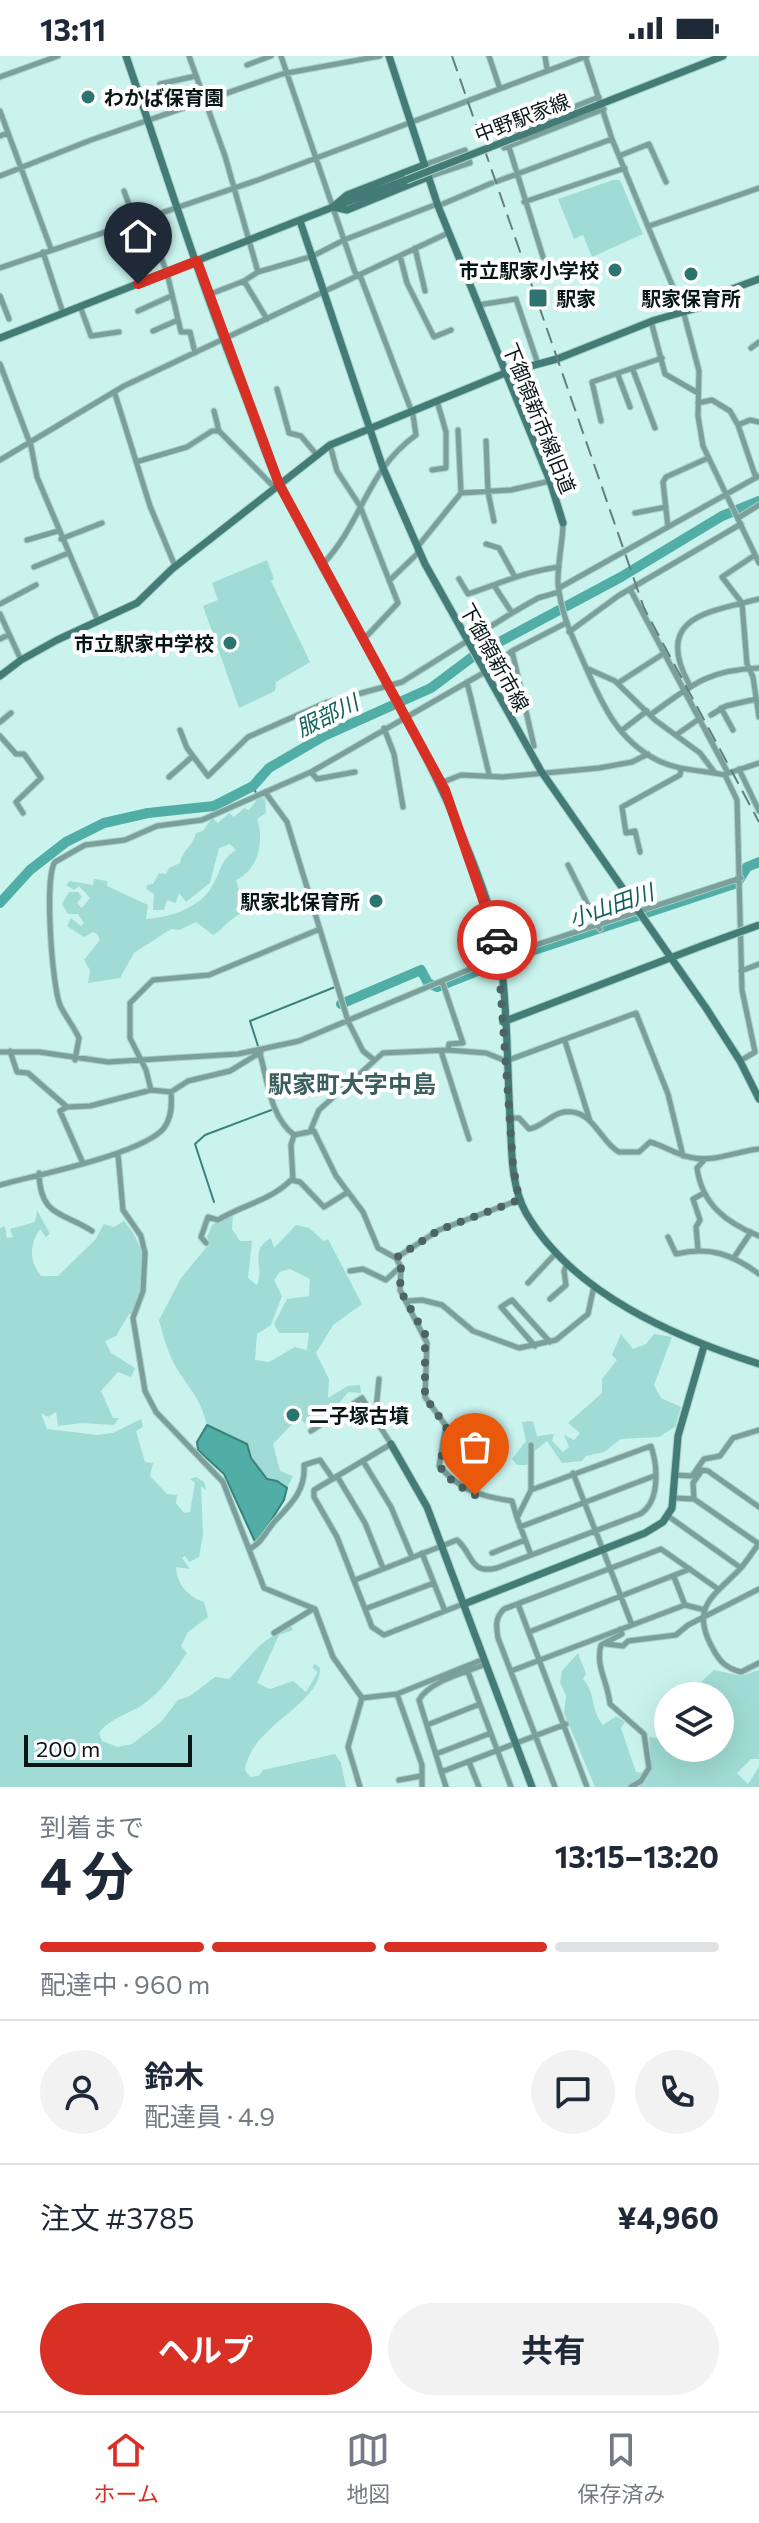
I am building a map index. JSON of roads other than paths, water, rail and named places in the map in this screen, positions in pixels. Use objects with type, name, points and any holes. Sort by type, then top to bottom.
[{"type":"street","points":[[0,77],[58,56]]},
{"type":"street","points":[[126,56],[223,340],[277,486],[441,783],[487,903],[499,957],[519,1200],[529,1218],[557,1252],[594,1285],[704,1346],[759,1364]]},
{"type":"street","points":[[189,56],[258,272]]},
{"type":"street","points":[[247,65],[271,56]]},
{"type":"street","points":[[281,56],[315,159],[416,435],[399,446],[370,485],[361,510],[322,565]]},
{"type":"street","points":[[0,176],[148,120],[287,73],[380,56]]},
{"type":"street","points":[[389,56],[428,177]]},
{"type":"street","points":[[489,56],[500,89]]},
{"type":"street","points":[[545,56],[547,69]]},
{"type":"street","points":[[0,268],[233,189],[586,56],[612,139],[684,314],[699,371],[698,403],[703,446],[759,563]]},
{"type":"street","name":"中野駅家線","points":[[333,207],[723,56]]},
{"type":"street","points":[[160,84],[196,76]]},
{"type":"street","points":[[543,257],[524,202],[519,172],[502,135],[601,103]]},
{"type":"street","points":[[506,147],[601,103]]},
{"type":"street","points":[[0,111],[51,249]]},
{"type":"street","points":[[0,136],[8,133]]},
{"type":"street","points":[[208,295],[258,272],[313,256],[344,240],[612,139]]},
{"type":"street","points":[[619,156],[649,144],[666,182]]},
{"type":"street","points":[[0,338],[300,221],[333,207],[347,195],[424,165],[465,150],[470,163],[347,210],[333,207]]},
{"type":"street","points":[[524,202],[625,168]]},
{"type":"street","name":"下御領新市線旧道","points":[[428,177],[550,481],[563,523],[559,590],[564,624],[593,690],[621,731],[648,754],[681,770],[727,774]]},
{"type":"street","points":[[649,226],[759,188]]},
{"type":"street","points":[[124,191],[135,221]]},
{"type":"street","points":[[146,218],[167,273],[181,332],[190,332],[195,353]]},
{"type":"street","name":"下御領新市線","points":[[300,221],[383,468],[418,549],[541,771],[740,1061],[759,1099]]},
{"type":"street","points":[[0,460],[115,393],[448,233]]},
{"type":"street","points":[[415,248],[425,291]]},
{"type":"street","points":[[43,252],[63,313]]},
{"type":"street","points":[[400,256],[407,283],[434,337],[451,330]]},
{"type":"street","points":[[0,676],[21,660],[137,603],[175,566],[330,445],[505,373],[538,364],[651,321],[684,314],[759,279]]},
{"type":"street","points":[[244,281],[267,319]]},
{"type":"street","points":[[0,296],[9,319]]},
{"type":"street","points":[[138,311],[171,296]]},
{"type":"street","points":[[477,305],[516,299],[538,364]]},
{"type":"street","points":[[80,306],[91,336],[119,332]]},
{"type":"street","points":[[153,331],[178,320]]},
{"type":"street","points":[[651,321],[665,374],[698,393]]},
{"type":"street","points":[[751,348],[759,342]]},
{"type":"street","points":[[601,421],[592,382],[662,358]]},
{"type":"street","points":[[0,364],[66,554],[98,621]]},
{"type":"street","points":[[633,370],[655,428]]},
{"type":"street","points":[[618,375],[630,407]]},
{"type":"street","points":[[277,389],[289,433],[301,436],[316,454]]},
{"type":"street","points":[[115,393],[118,413],[175,566]]},
{"type":"street","points":[[180,730],[193,756],[208,776],[248,737],[325,703],[387,687],[439,661],[512,613],[559,590],[757,477],[730,411],[712,400],[698,403]]},
{"type":"street","points":[[432,470],[446,468],[446,432],[437,401]]},
{"type":"street","points":[[214,411],[219,431],[277,486]]},
{"type":"street","points":[[738,425],[750,420],[759,422]]},
{"type":"street","points":[[390,580],[461,493],[458,430]]},
{"type":"street","points":[[136,462],[187,447],[212,431],[219,431]]},
{"type":"street","points":[[486,441],[488,492],[494,521]]},
{"type":"street","points":[[330,445],[337,471],[361,510],[398,603],[363,640]]},
{"type":"street","points":[[668,527],[666,477],[708,458]]},
{"type":"street","points":[[461,493],[488,492],[550,481]]},
{"type":"street","points":[[569,632],[759,505]]},
{"type":"street","points":[[635,513],[666,507]]},
{"type":"street","points":[[61,539],[102,523]]},
{"type":"street","points":[[27,540],[58,531]]},
{"type":"street","points":[[486,544],[499,548],[515,577]]},
{"type":"street","points":[[751,546],[759,544]]},
{"type":"street","points":[[34,567],[66,554]]},
{"type":"street","points":[[755,555],[722,577],[742,603],[749,668],[759,717]]},
{"type":"street","points":[[459,579],[468,594],[495,587],[515,577],[559,567]]},
{"type":"street","points":[[0,604],[36,585]]},
{"type":"street","points":[[495,587],[512,613]]},
{"type":"street","points":[[630,589],[727,774],[737,800],[742,990],[755,1052],[740,1061]]},
{"type":"street","points":[[689,684],[677,661],[678,638],[685,627],[703,614],[759,599]]},
{"type":"street","points":[[0,614],[21,660]]},
{"type":"street","points":[[75,1060],[79,1038],[60,1006],[50,947],[50,876],[55,862],[85,845],[125,840],[157,826],[202,820],[311,772],[384,728],[402,713],[467,682],[512,651],[564,624]]},
{"type":"street","points":[[0,639],[8,635]]},
{"type":"street","points":[[512,651],[534,746]]},
{"type":"street","points":[[618,683],[631,671],[663,654]]},
{"type":"street","points":[[585,668],[618,683],[649,713],[700,753],[715,773]]},
{"type":"street","points":[[621,731],[689,684],[730,669],[759,668]]},
{"type":"street","points":[[467,682],[489,774]]},
{"type":"street","points":[[711,715],[721,708],[756,699]]},
{"type":"street","points":[[721,708],[733,730]]},
{"type":"street","points":[[0,722],[11,713]]},
{"type":"street","points":[[676,735],[699,719]]},
{"type":"street","points":[[384,728],[394,754],[403,807]]},
{"type":"street","points":[[519,733],[529,729]]},
{"type":"street","points":[[0,736],[16,754],[24,754],[41,778],[16,802],[23,813]]},
{"type":"street","points":[[441,783],[461,775],[503,777],[541,771],[599,768],[632,762],[648,754]]},
{"type":"street","points":[[169,777],[193,756]]},
{"type":"street","points":[[727,774],[759,763]]},
{"type":"street","points":[[739,769],[759,811]]},
{"type":"street","points":[[640,852],[635,831],[626,833],[622,807],[680,775],[681,770]]},
{"type":"street","points":[[311,772],[317,779],[355,772]]},
{"type":"street","points":[[265,792],[287,822],[348,1021],[363,1051],[373,1059]]},
{"type":"street","points":[[568,865],[599,927]]},
{"type":"street","points":[[0,1052],[75,1060],[260,1052],[299,1041],[499,957],[599,927],[741,878]]},
{"type":"street","points":[[503,1022],[759,925]]},
{"type":"street","points":[[151,1090],[128,1028],[130,1003],[153,980],[209,975],[320,929]]},
{"type":"street","points":[[741,971],[759,964]]},
{"type":"street","points":[[442,981],[463,1043],[449,1044],[445,1051],[469,1139]]},
{"type":"street","points":[[294,1135],[311,1129],[319,1110],[383,1053],[486,1053],[506,1061],[636,1013],[668,1094],[683,1156]]},
{"type":"street","points":[[565,1041],[591,1122]]},
{"type":"street","points":[[10,1051],[17,1072],[28,1073],[67,1107]]},
{"type":"street","points":[[82,1161],[60,1111],[151,1090],[171,1092],[188,1081],[230,1071],[260,1052]]},
{"type":"street","points":[[260,1052],[265,1086],[283,1126],[294,1135]]},
{"type":"street","points":[[0,1185],[118,1154],[144,1144],[166,1126],[172,1104],[171,1092]]},
{"type":"street","points":[[510,1118],[519,1118],[529,1129],[567,1112],[591,1122],[619,1152],[639,1152],[650,1142],[683,1156],[705,1159],[759,1149]]},
{"type":"street","points":[[311,1129],[363,1212],[378,1248],[396,1258],[401,1267],[400,1290],[427,1343],[425,1397],[446,1426],[448,1434],[439,1466],[454,1483],[475,1495],[512,1501],[531,1555]]},
{"type":"street","points":[[294,1135],[291,1145],[293,1180],[324,1207],[348,1192]]},
{"type":"street","points":[[118,1154],[123,1210],[141,1236],[145,1253],[143,1291],[133,1318],[145,1391],[156,1412],[223,1482],[264,1588],[314,1608],[333,1657],[362,1698]]},
{"type":"street","points":[[705,1159],[697,1168],[704,1193],[721,1218],[759,1236]]},
{"type":"street","points":[[39,1173],[43,1196],[56,1214],[92,1231]]},
{"type":"street","points":[[206,1243],[201,1237],[208,1217],[218,1220],[239,1206],[253,1205],[293,1180]]},
{"type":"street","points":[[698,1249],[696,1227],[700,1220],[693,1199],[704,1193]]},
{"type":"street","points":[[396,1258],[439,1230],[519,1200]]},
{"type":"street","points":[[735,1256],[751,1232]]},
{"type":"street","points":[[668,1237],[676,1254],[698,1249],[735,1256],[759,1274]]},
{"type":"street","points":[[528,1283],[557,1252]]},
{"type":"street","points":[[550,1299],[566,1285],[564,1271],[568,1263]]},
{"type":"street","points":[[350,1271],[363,1269],[386,1280],[401,1267]]},
{"type":"street","points":[[408,1301],[422,1300],[442,1305],[473,1331],[519,1348],[550,1342],[588,1314],[594,1285]]},
{"type":"street","points":[[535,1346],[501,1307],[512,1300],[550,1342]]},
{"type":"street","points":[[391,1444],[314,1490],[314,1497],[337,1537],[372,1627],[384,1635],[655,1529],[668,1516],[674,1498],[678,1436],[704,1346]]},
{"type":"street","points":[[372,1413],[376,1410],[379,1379]]},
{"type":"street","points":[[311,1431],[362,1398],[372,1413],[427,1507],[532,1787]]},
{"type":"street","points":[[675,1475],[692,1476],[704,1459],[720,1456],[733,1438],[759,1430]]},
{"type":"street","points":[[517,1518],[531,1490],[531,1445]]},
{"type":"street","points":[[355,1580],[457,1540],[472,1564],[489,1570],[647,1510],[654,1493],[654,1454],[651,1446],[647,1446],[531,1490]]},
{"type":"street","points":[[251,1548],[278,1517],[289,1511],[305,1476],[304,1465],[320,1460],[365,1523],[384,1568]]},
{"type":"street","points":[[363,1461],[391,1507],[412,1557]]},
{"type":"street","points":[[694,1499],[693,1483],[702,1470],[708,1471],[759,1507]]},
{"type":"street","points":[[573,1473],[632,1625]]},
{"type":"street","points":[[520,1527],[654,1476]]},
{"type":"street","points":[[674,1498],[694,1499],[759,1544],[741,1568],[718,1589],[704,1614],[707,1639],[720,1662],[741,1672],[759,1663]]},
{"type":"street","points":[[668,1516],[741,1568]]},
{"type":"street","points":[[492,1553],[525,1540]]},
{"type":"street","points":[[555,1787],[495,1624],[504,1609],[661,1549],[718,1589]]},
{"type":"street","points":[[422,1553],[445,1611]]},
{"type":"street","points":[[529,1632],[690,1569]]},
{"type":"street","points":[[674,1577],[685,1605],[704,1614]]},
{"type":"street","points":[[365,1609],[434,1583]]},
{"type":"street","points":[[605,1643],[623,1646],[628,1641],[669,1637],[704,1614],[759,1589]]},
{"type":"street","points":[[518,1604],[566,1724],[587,1787]]},
{"type":"street","points":[[511,1671],[685,1605]]},
{"type":"street","points":[[274,1633],[314,1608]]},
{"type":"street","points":[[620,1629],[622,1634],[605,1643],[599,1661],[608,1683],[610,1704],[644,1734],[649,1768],[641,1781],[631,1787]]},
{"type":"street","points":[[446,1787],[419,1700],[423,1693],[485,1661]]},
{"type":"street","points":[[362,1698],[397,1694],[485,1661]]},
{"type":"street","points":[[468,1672],[511,1787]]},
{"type":"street","points":[[397,1694],[422,1765],[422,1787]]},
{"type":"street","points":[[360,1787],[348,1747],[362,1698]]},
{"type":"street","points":[[427,1725],[480,1704]]},
{"type":"street","points":[[441,1772],[566,1724]]},
{"type":"street","points":[[436,1754],[491,1733]]},
{"type":"street","points":[[469,1761],[479,1787]]},
{"type":"street","points":[[399,1780],[421,1776]]},
{"type":"waterway","name":"服部川","points":[[0,903],[30,870],[66,842],[104,823],[148,813],[214,806],[253,786],[269,768],[324,736],[431,688],[475,655],[621,577],[722,516],[759,501]]},
{"type":"waterway","name":"服部川","points":[[253,786],[256,793]]},
{"type":"waterway","name":"小山田川","points":[[341,1004],[421,970],[428,983],[437,987],[510,958],[737,883],[747,867],[759,862]]},
{"type":"waterway","points":[[258,1046],[250,1021],[335,987]]},
{"type":"waterway","points":[[264,1080],[269,1096]]},
{"type":"waterway","points":[[214,1202],[195,1144],[205,1135],[274,1109]]},
{"type":"railway","points":[[452,56],[644,608],[759,822]]},
{"type":"place","name":"わかば保育園","points":[[88,97]]},
{"type":"place","name":"市立駅家小学校","points":[[615,270]]},
{"type":"place","name":"駅家保育所","points":[[691,274]]},
{"type":"place","name":"駅家","points":[[538,298]]},
{"type":"place","name":"市立駅家中学校","points":[[230,643]]},
{"type":"place","name":"駅家北保育所","points":[[376,901]]},
{"type":"place","name":"二子塚古墳","points":[[293,1415]]},
{"type":"district","name":"駅家町大字中島","points":[[352,1083]]}]
